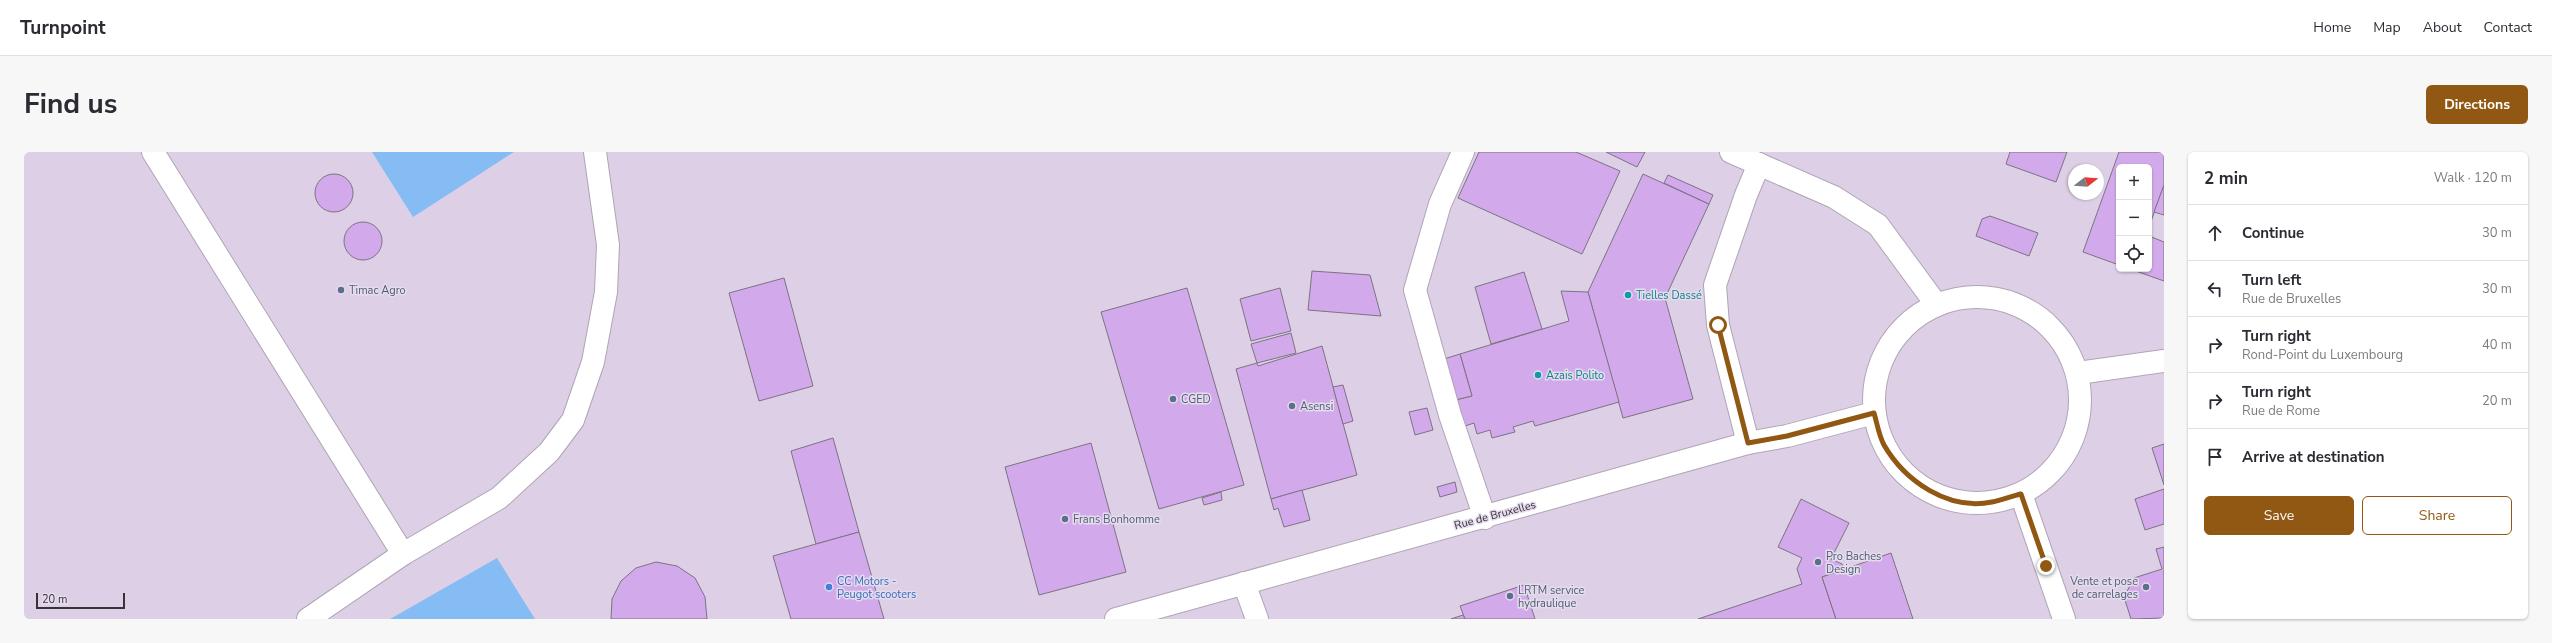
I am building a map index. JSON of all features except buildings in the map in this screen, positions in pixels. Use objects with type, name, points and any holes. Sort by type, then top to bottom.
[{"type":"street","points":[[153,152],[404,554]]},
{"type":"street","points":[[308,619],[404,554],[500,498],[549,452],[573,420],[593,362],[606,292],[608,246],[595,152]]},
{"type":"street","points":[[1463,152],[1440,204],[1415,290],[1450,415],[1485,518]]},
{"type":"street","points":[[1731,152],[1834,197],[1878,225],[1936,304]]},
{"type":"street","points":[[1748,443],[1718,325],[1715,286],[1746,195],[1759,164]]},
{"type":"street","points":[[1970,296],[2006,300],[2038,315],[2062,341],[2078,373],[2080,409],[2071,444],[2050,473],[2021,494],[1990,503],[1958,502],[1928,491],[1902,471],[1884,444],[1874,413],[1875,380],[1887,348],[1908,322],[1936,304],[1970,296]]},
{"type":"street","points":[[2078,373],[2164,361]]},
{"type":"street","name":"Rue de Bruxelles","points":[[1116,619],[1485,518],[1748,443],[1787,436],[1874,413]]},
{"type":"street","points":[[2021,494],[2064,619]]},
{"type":"street","points":[[1244,584],[1257,619]]},
{"type":"shaded area","points":[[24,152],[2164,152],[2164,619],[24,619]]},
{"type":"water","points":[[372,152],[514,152],[413,217]]},
{"type":"water","points":[[497,558],[535,619],[390,619]]},
{"type":"place","name":"Timac Agro","points":[[341,290]]},
{"type":"place","name":"Tielles Dassé","points":[[1628,295]]},
{"type":"place","name":"Azais Polito","points":[[1538,375]]},
{"type":"place","name":"CGED","points":[[1173,399]]},
{"type":"place","name":"Asensi","points":[[1292,406]]},
{"type":"place","name":"Frans Bonhomme","points":[[1065,519]]},
{"type":"place","name":"Pro Baches Design","points":[[1818,562]]},
{"type":"place","name":"CC Motors - Peugot scooters","points":[[829,587]]},
{"type":"place","name":"Vente et pose de carrelages","points":[[2146,587]]},
{"type":"place","name":"LRTM service hydraulique","points":[[1510,596]]},
{"type":"route","points":[[1718,325],[1739,414],[1748,443],[1787,436],[1874,413],[1884,444],[1902,471],[1928,491],[1958,502],[1990,503],[2021,494],[2046,566]]}]
